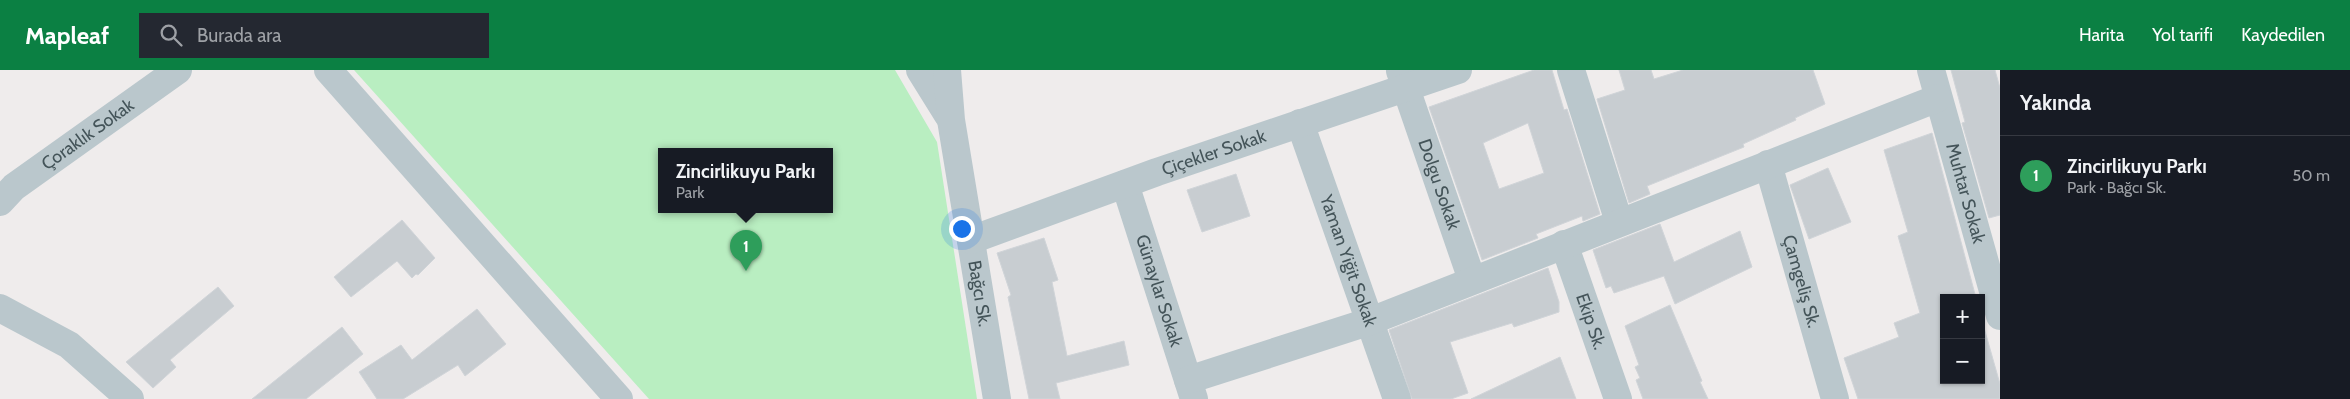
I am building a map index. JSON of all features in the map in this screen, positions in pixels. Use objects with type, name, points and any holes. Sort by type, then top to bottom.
[{"type":"street","name":"Çoraklık Sokak","points":[[0,202],[14,187],[178,70]]},
{"type":"street","points":[[328,70],[619,399]]},
{"type":"street","points":[[920,70],[951,120]]},
{"type":"street","name":"Bağcı Sk.","points":[[947,70],[951,120],[997,399]]},
{"type":"street","name":"Çiçekler Sokak","points":[[971,240],[1300,123],[1403,79],[1458,70]]},
{"type":"street","points":[[1571,70],[1619,222]]},
{"type":"street","name":"Muhtar Sokak","points":[[1931,70],[2000,316]]},
{"type":"street","name":"Dolgu Sokak","points":[[1403,79],[1472,280]]},
{"type":"street","points":[[1191,390],[1938,98]]},
{"type":"street","name":"Yaman Yiğit Sokak","points":[[1300,123],[1368,322],[1397,399]]},
{"type":"street","name":"Çamgeliş Sk.","points":[[1768,164],[1835,399]]},
{"type":"street","name":"Günaylar Sokak","points":[[1125,184],[1191,390]]},
{"type":"street","name":"Ekip Sk.","points":[[1564,244],[1618,399]]},
{"type":"street","points":[[0,308],[69,345],[130,399]]},
{"type":"green space","points":[[354,70],[895,70],[937,142],[977,399],[649,399]]},
{"type":"building","points":[[1534,70],[1552,70],[1564,110],[1567,109],[1600,214],[1583,221],[1582,216],[1536,234],[1538,238],[1482,260],[1429,107]],"holes":[[[1528,123],[1544,173],[1499,189],[1483,143]]]},
{"type":"building","points":[[1619,70],[1651,70],[1654,79],[1683,70],[1813,70],[1825,104],[1795,118],[1796,120],[1743,144],[1744,147],[1647,186],[1650,194],[1629,203],[1597,99],[1625,90]]},
{"type":"building","points":[[1951,70],[1995,70],[2000,88],[2000,215],[1989,218],[1962,123],[1965,122]]},
{"type":"building","points":[[1932,133],[1975,294],[1940,294],[1940,384],[1985,384],[1985,331],[2000,384],[2000,399],[1858,399],[1844,358],[1899,337],[1894,323],[1920,313],[1898,236],[1908,232],[1884,150]]},
{"type":"building","points":[[1828,168],[1851,222],[1809,239],[1790,185]]},
{"type":"building","points":[[1236,174],[1250,216],[1202,232],[1187,190]]},
{"type":"building","points":[[402,220],[435,258],[418,275],[416,274],[412,278],[397,261],[351,297],[334,277]]},
{"type":"building","points":[[1660,224],[1674,262],[1740,231],[1752,267],[1675,304],[1664,276],[1614,293],[1611,286],[1606,288],[1593,250]]},
{"type":"building","points":[[1044,238],[1058,280],[1052,282],[1067,356],[1124,341],[1129,365],[1056,383],[1060,399],[1029,399],[1008,297],[1011,295],[997,253]]},
{"type":"building","points":[[1548,268],[1559,302],[1559,312],[1514,327],[1512,323],[1450,342],[1468,393],[1451,399],[1412,399],[1389,330]]},
{"type":"building","points":[[218,287],[234,306],[170,360],[176,367],[153,388],[126,362]]},
{"type":"building","points":[[1670,305],[1708,399],[1643,399],[1636,380],[1640,378],[1635,367],[1639,365],[1625,326]]},
{"type":"building","points":[[477,309],[506,344],[465,376],[458,365],[403,399],[377,399],[359,372],[401,345],[412,360]]},
{"type":"building","points":[[342,327],[363,354],[306,399],[252,399]]},
{"type":"building","points":[[1560,357],[1576,399],[1471,399]]},
{"type":"place","name":"Zincirlikuyu Parkı","points":[[746,271]]}]
